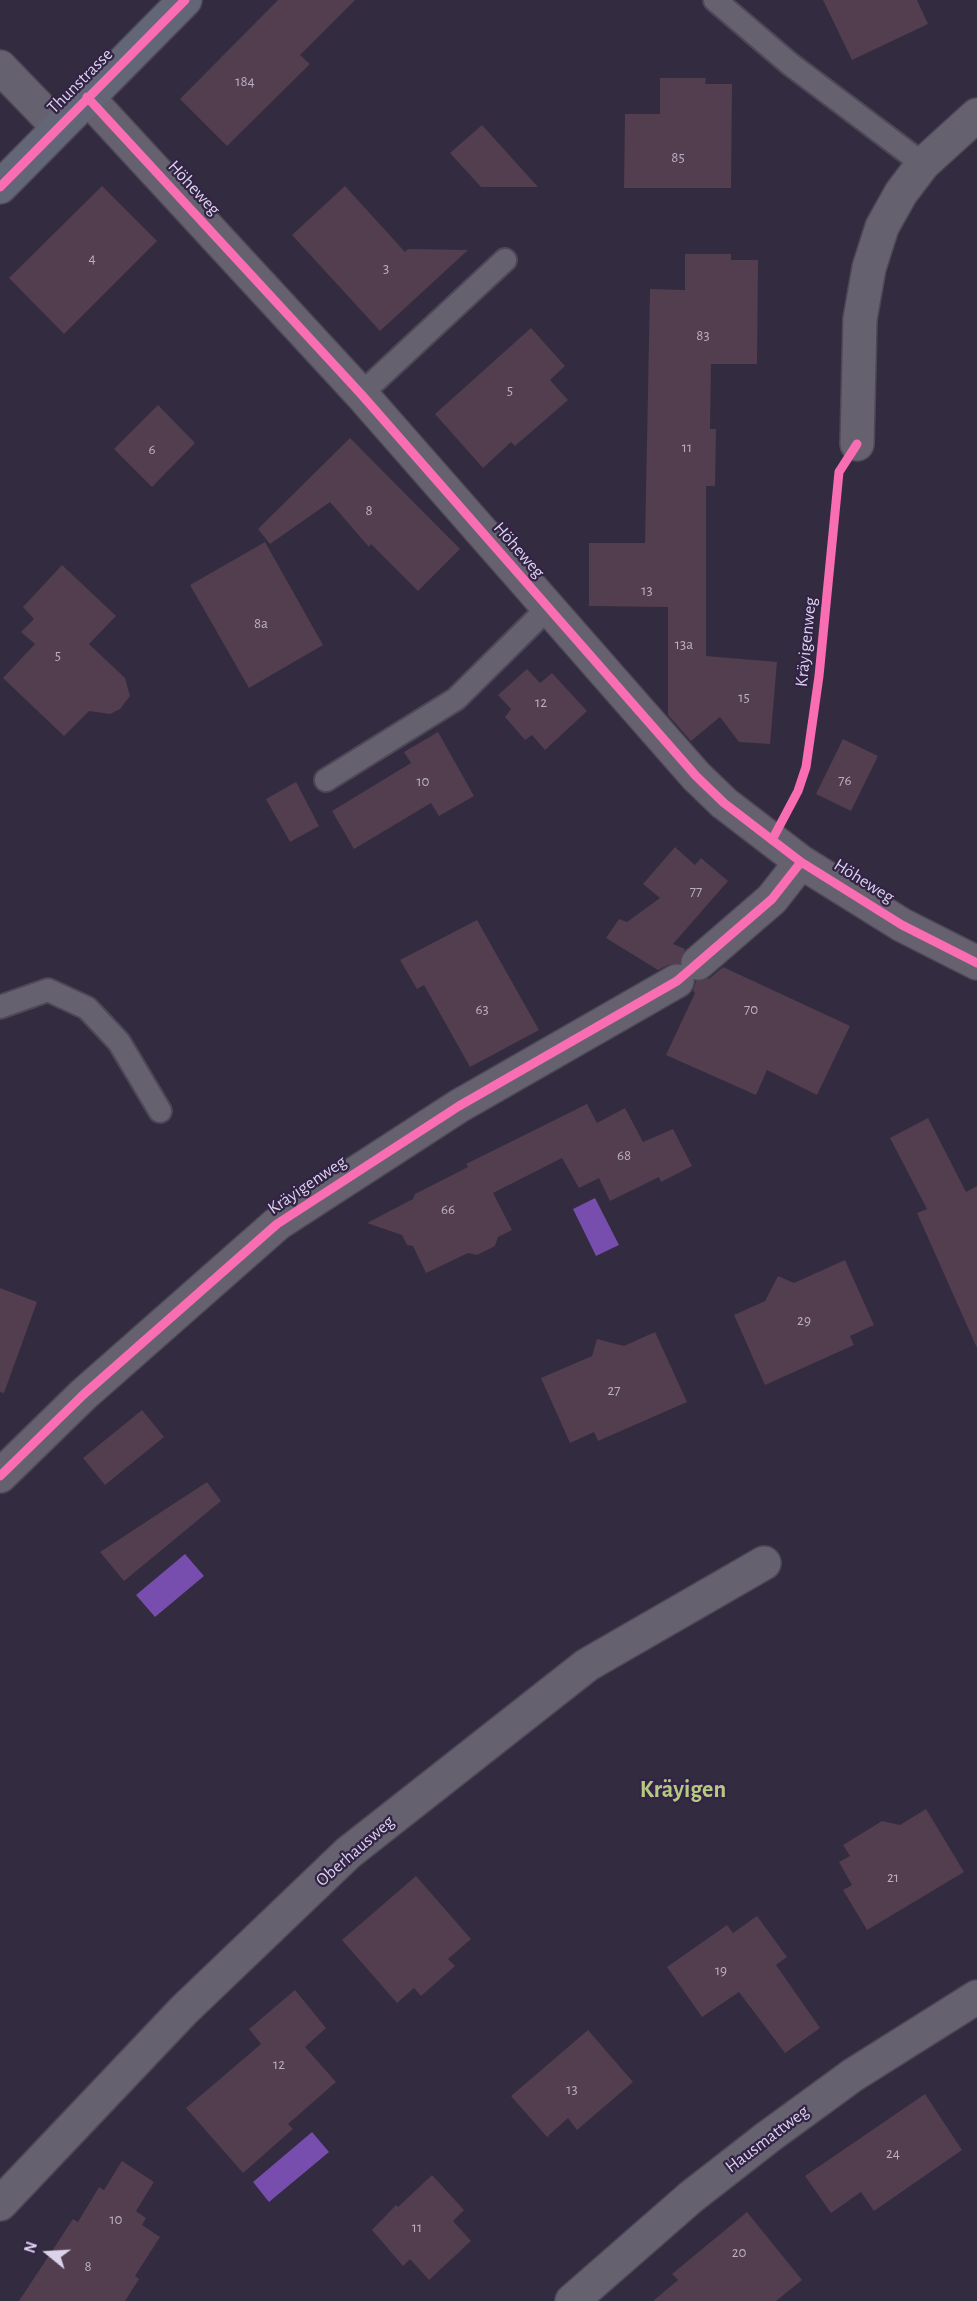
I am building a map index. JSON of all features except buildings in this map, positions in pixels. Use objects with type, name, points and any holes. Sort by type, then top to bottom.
[{"type":"main road","name":"Thunstrasse","points":[[0,187],[185,0]]},
{"type":"street","points":[[0,67],[58,127]]},
{"type":"street","name":"Höheweg","points":[[87,97],[361,394],[696,776],[724,803],[801,862],[902,925],[977,963]]},
{"type":"street","points":[[857,444],[860,319],[869,268],[882,227],[901,193],[923,164],[977,115]]},
{"type":"street","name":"Kräyigenweg","points":[[0,1476],[83,1395],[277,1224],[459,1106],[687,972],[771,899],[801,862]]},
{"type":"street","name":"Oberhausweg","points":[[0,2204],[184,2010],[348,1853],[587,1665],[764,1563]]},
{"type":"street","name":"Hausmattweg","points":[[572,2301],[675,2211],[768,2137],[853,2075],[977,1997]]},
{"type":"lane","points":[[715,0],[790,64],[923,164]]},
{"type":"lane","points":[[361,394],[505,260]]},
{"type":"lane","points":[[326,780],[456,699],[549,608]]},
{"type":"lane","points":[[0,1007],[48,990],[87,1008],[119,1042],[160,1111]]},
{"type":"shaded area","points":[[595,1198],[619,1245],[596,1256],[573,1209]]},
{"type":"shaded area","points":[[185,1554],[204,1576],[155,1617],[136,1595]]},
{"type":"shaded area","points":[[312,2132],[329,2152],[269,2202],[253,2182]]},
{"type":"cycle path","points":[[0,187],[185,0]]},
{"type":"cycle path","points":[[87,97],[361,394],[696,776],[724,803],[801,862],[902,925],[977,963]]},
{"type":"cycle path","points":[[772,840],[798,791],[806,767],[819,676],[839,472],[857,444]]},
{"type":"cycle path","points":[[0,1476],[83,1395],[277,1224],[459,1106],[677,981],[772,899],[801,862]]},
{"type":"district","name":"Kräyigen","points":[[683,1790]]}]
